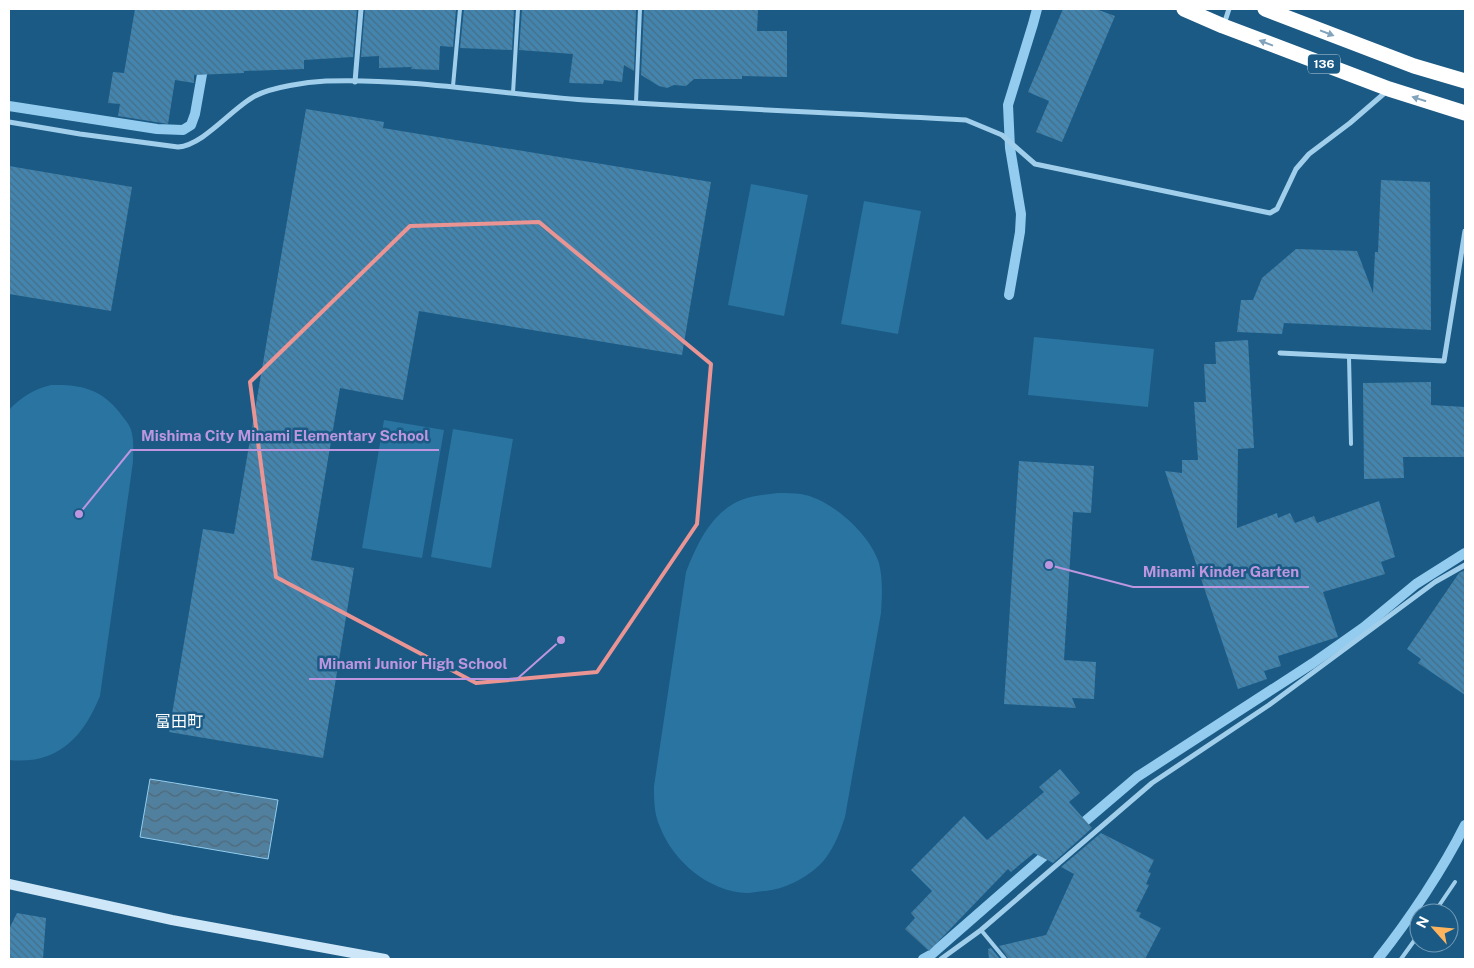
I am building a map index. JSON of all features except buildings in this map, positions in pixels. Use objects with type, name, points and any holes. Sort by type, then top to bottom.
[{"type":"highway","name":"136","points":[[1184,9],[1223,26],[1389,89],[1465,113]]},
{"type":"highway","name":"136","points":[[1265,9],[1414,66],[1465,81]]},
{"type":"street","points":[[355,82],[361,9]]},
{"type":"street","points":[[1223,26],[1229,9]]},
{"type":"street","points":[[9,122],[80,134],[178,147],[186,146],[200,138],[226,116],[256,96],[290,86],[325,81],[415,83],[584,100],[966,120],[1002,135],[1035,164],[1270,213],[1276,209],[1296,169],[1309,154],[1350,123],[1389,89]]},
{"type":"street","points":[[1280,353],[1444,361],[1465,231]]},
{"type":"street","points":[[941,959],[982,930],[1152,784],[1269,705],[1435,582],[1465,565]]},
{"type":"street","points":[[9,884],[172,920],[385,959]]},
{"type":"lane","points":[[452,86],[460,9]]},
{"type":"lane","points":[[513,92],[518,9]]},
{"type":"lane","points":[[636,102],[640,9]]},
{"type":"lane","points":[[1350,357],[1352,444]]},
{"type":"lane","points":[[1441,903],[1455,882]]},
{"type":"lane","points":[[982,930],[1004,959]]},
{"type":"lane","points":[[1401,959],[1409,948]]},
{"type":"highlighted area","points":[[539,222],[711,364],[697,524],[597,672],[476,683],[276,577],[250,382],[410,226]]},
{"type":"shaded area","points":[[751,184],[808,195],[784,316],[728,305]]},
{"type":"shaded area","points":[[864,201],[921,211],[898,334],[841,324]]},
{"type":"shaded area","points":[[1034,337],[1154,349],[1148,407],[1028,395]]},
{"type":"shaded area","points":[[51,385],[73,386],[92,390],[108,400],[131,429],[133,462],[100,696],[85,724],[66,746],[41,758],[9,760],[9,410],[28,394]]},
{"type":"shaded area","points":[[384,420],[444,430],[422,558],[362,548]]},
{"type":"shaded area","points":[[453,429],[513,439],[491,568],[431,557]]},
{"type":"shaded area","points":[[778,493],[813,497],[836,510],[858,530],[874,552],[879,563],[882,582],[881,613],[845,817],[834,844],[825,859],[806,876],[783,887],[747,893],[719,887],[706,881],[683,863],[666,840],[658,822],[654,786],[686,572],[704,534],[724,510],[743,499]]},
{"type":"water","points":[[150,779],[278,800],[268,859],[140,837]]},
{"type":"waterway","points":[[1009,295],[1020,232],[1021,214],[1010,148],[1008,105],[1037,9]]},
{"type":"waterway","points":[[9,106],[157,129],[183,130],[191,125],[195,114],[204,63]]},
{"type":"waterway","points":[[1076,829],[1137,777],[1313,663],[1364,627],[1416,584],[1465,553]]},
{"type":"waterway","points":[[1378,959],[1425,894],[1465,825]]},
{"type":"waterway","points":[[923,959],[932,954],[1051,850]]},
{"type":"place","name":"Mishima City Minami Elementary School","points":[[79,514]]},
{"type":"place","name":"Minami Kinder Garten","points":[[1049,565]]},
{"type":"place","name":"Minami Junior High School","points":[[561,640]]},
{"type":"district","name":"富田町","points":[[179,721]]}]
